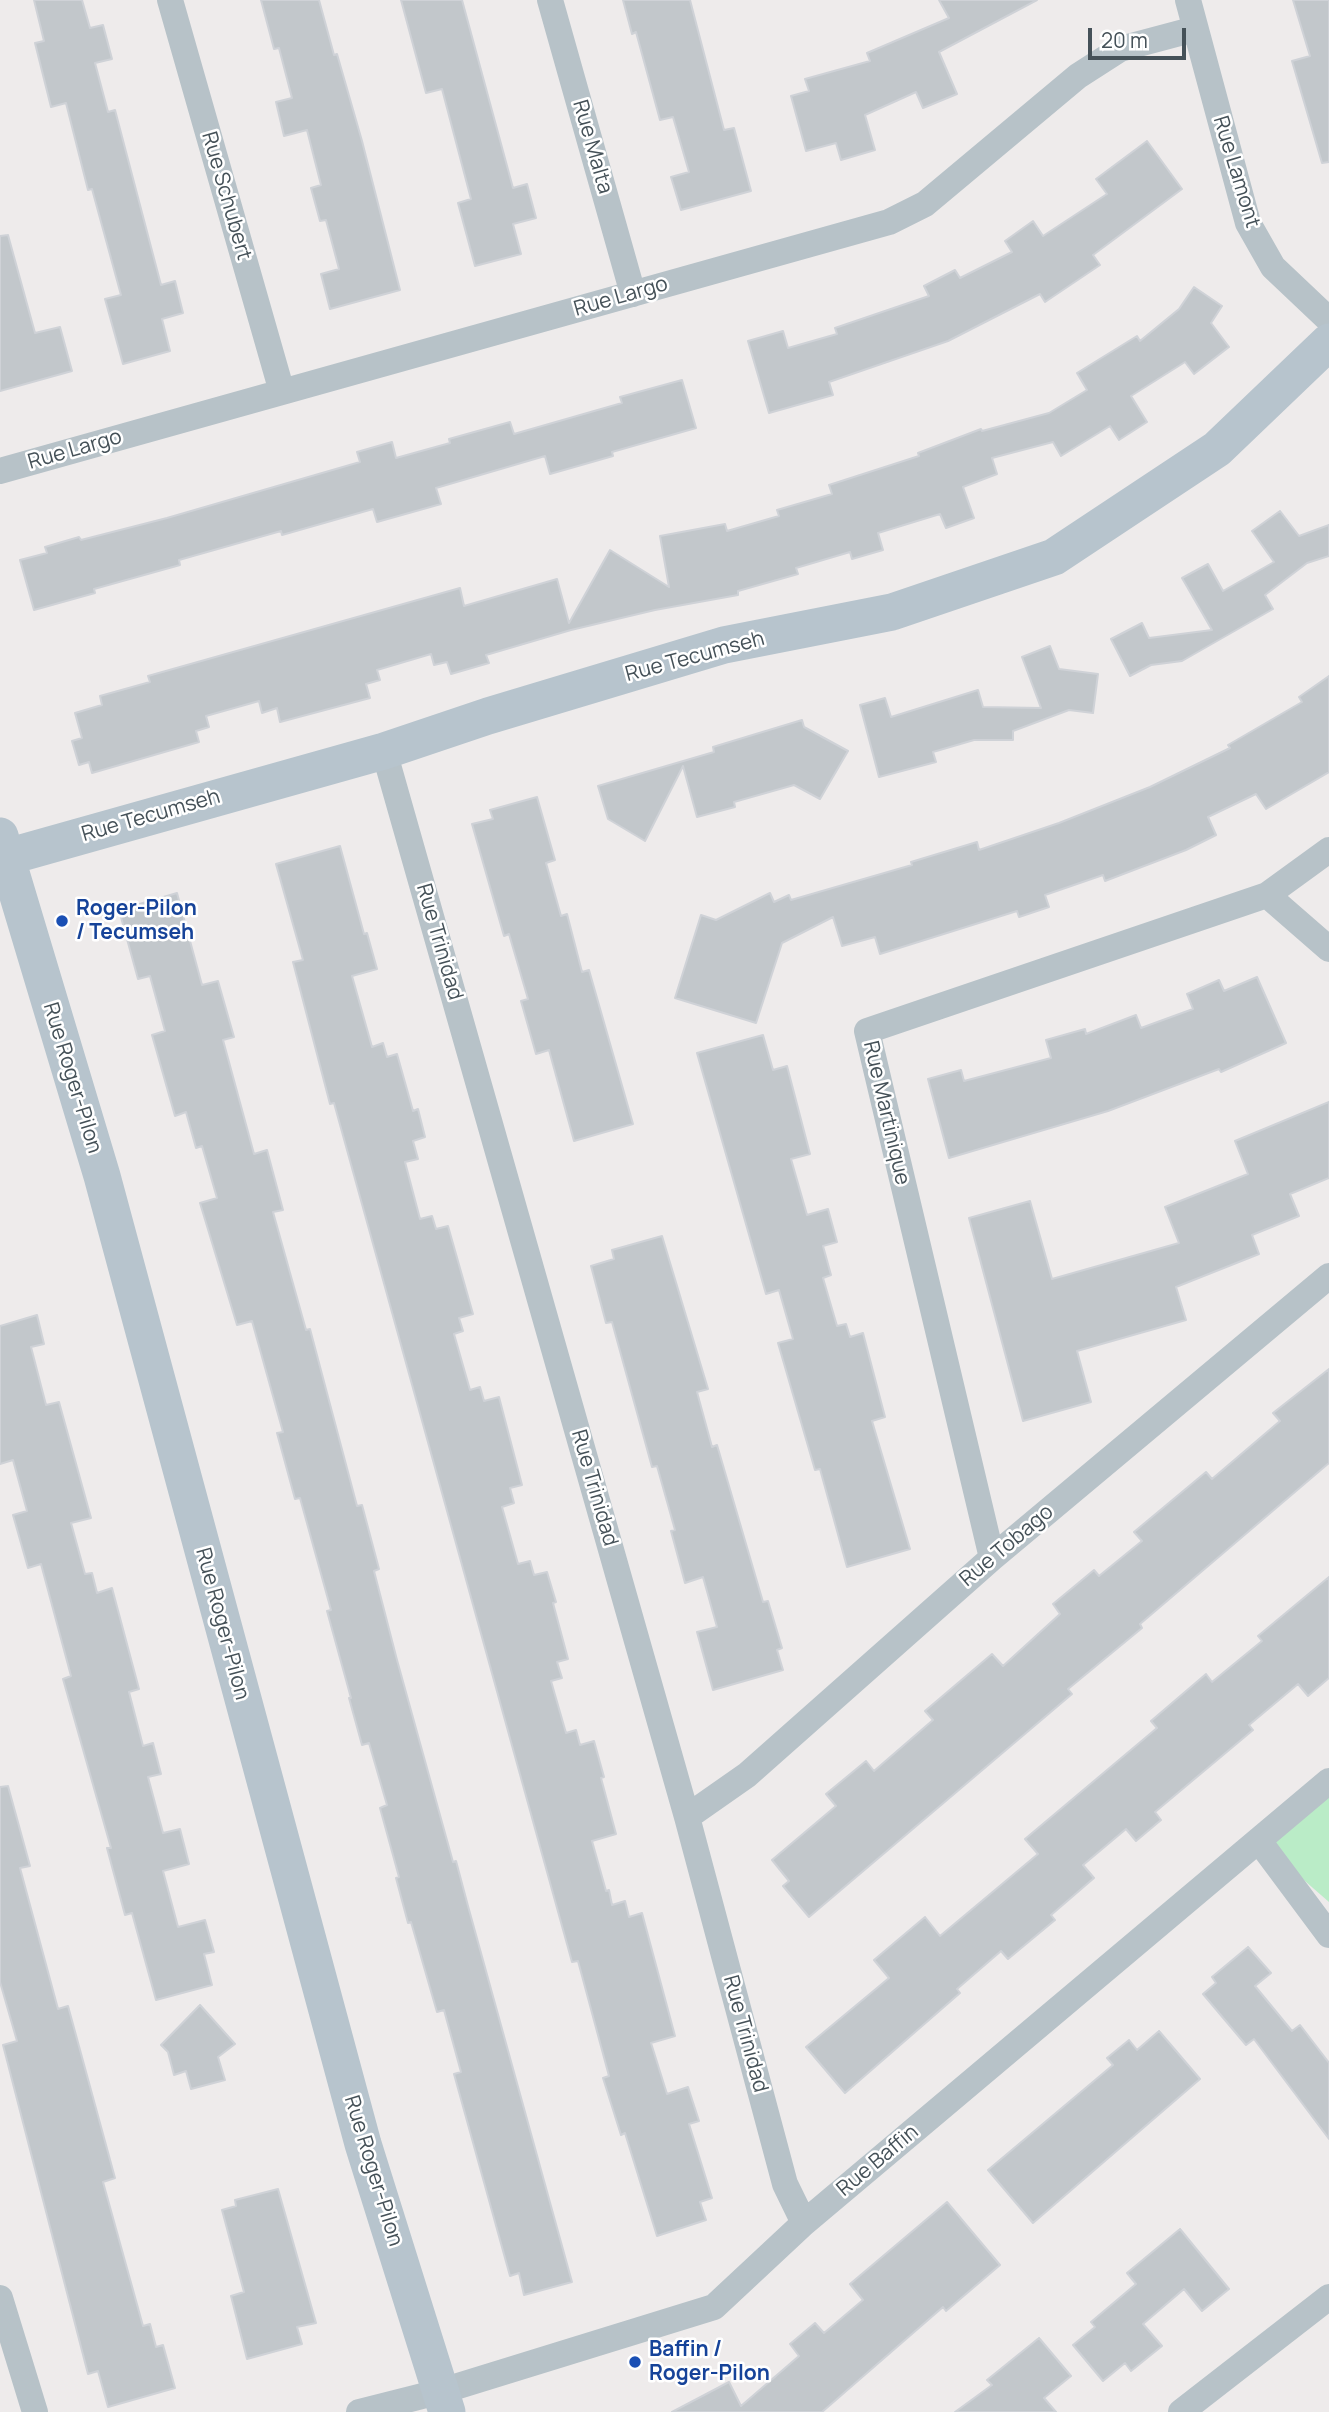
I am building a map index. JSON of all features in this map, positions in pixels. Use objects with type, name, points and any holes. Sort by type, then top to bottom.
[{"type":"street","name":"Rue Schubert","points":[[170,0],[282,392]]},
{"type":"street","name":"Rue Malta","points":[[551,0],[633,294]]},
{"type":"street","name":"Rue Lamont","points":[[1188,0],[1248,223],[1273,267],[1329,320]]},
{"type":"street","name":"Rue Largo","points":[[0,471],[889,222],[925,204],[1078,76],[1121,49],[1195,29]]},
{"type":"street","name":"Rue Tecumseh","points":[[2,850],[384,751],[488,716],[724,645],[892,612],[1054,557],[1217,449],[1329,342]]},
{"type":"street","name":"Rue Trinidad","points":[[384,751],[687,1817],[785,2184],[804,2223]]},
{"type":"street","name":"Rue Roger-Pilon","points":[[2,850],[102,1176],[363,2144],[445,2401]]},
{"type":"street","name":"Rue Martinique","points":[[992,1558],[867,1031],[1267,895],[1329,850]]},
{"type":"street","points":[[1267,895],[1329,950]]},
{"type":"street","name":"Rue Tobago","points":[[687,1817],[747,1775],[992,1558],[1329,1276]]},
{"type":"street","name":"Rue Baffin","points":[[359,2412],[445,2401],[714,2307],[804,2223],[1329,1781]]},
{"type":"street","points":[[1258,1841],[1329,1935]]},
{"type":"street","points":[[1190,2409],[1329,2297]]},
{"type":"street","points":[[0,2298],[35,2412]]},
{"type":"green space","points":[[1329,1790],[1329,1902],[1259,1841]]},
{"type":"building","points":[[34,0],[82,0],[90,28],[103,25],[112,59],[95,63],[108,112],[115,110],[161,285],[175,281],[183,313],[162,319],[170,351],[123,364],[105,299],[121,295],[92,189],[88,190],[66,103],[51,107],[35,43],[44,41]]},
{"type":"building","points":[[261,0],[319,0],[362,141],[400,290],[330,309],[321,274],[339,269],[326,220],[320,221],[311,188],[321,185],[307,130],[284,136],[276,102],[292,98],[279,48],[274,49]]},
{"type":"building","points":[[401,0],[462,0],[513,188],[527,184],[536,218],[513,224],[521,254],[475,266],[458,203],[471,199],[442,89],[426,93]]},
{"type":"building","points":[[623,0],[690,0],[724,130],[734,128],[751,191],[681,210],[671,177],[689,172],[673,117],[660,120],[636,32],[632,34]]},
{"type":"building","points":[[939,0],[1037,0],[939,52],[957,94],[923,108],[916,92],[865,115],[875,150],[841,160],[836,143],[806,151],[791,96],[809,91],[805,79],[870,61],[867,53],[949,18]]},
{"type":"building","points":[[1293,0],[1329,0],[1329,162],[1322,163],[1292,61],[1310,56]]},
{"type":"building","points":[[1147,141],[1182,189],[1093,255],[1100,265],[1045,302],[1040,294],[948,341],[829,382],[833,395],[769,413],[748,341],[783,331],[788,348],[837,334],[835,328],[929,296],[924,286],[955,270],[960,278],[1012,252],[1005,241],[1033,221],[1043,236],[1107,194],[1096,179]]},
{"type":"building","points":[[8,235],[35,333],[60,327],[72,371],[0,391],[0,236]]},
{"type":"building","points":[[1194,287],[1222,306],[1211,323],[1229,347],[1194,374],[1185,362],[1131,396],[1147,422],[1119,440],[1110,426],[1061,456],[1053,442],[992,458],[997,474],[963,487],[974,518],[946,528],[940,514],[878,533],[883,550],[852,559],[850,552],[796,568],[798,574],[738,591],[738,595],[655,610],[571,630],[486,655],[489,663],[451,674],[447,662],[434,665],[431,654],[377,670],[380,680],[366,684],[370,698],[280,722],[277,708],[262,713],[259,701],[206,716],[209,727],[196,731],[199,742],[92,773],[89,762],[79,765],[72,741],[82,738],[75,713],[102,705],[100,696],[150,682],[148,676],[460,588],[464,606],[557,579],[569,623],[610,550],[669,587],[660,536],[725,524],[727,531],[779,516],[777,510],[832,494],[829,485],[919,456],[918,453],[981,429],[982,431],[1049,413],[1087,390],[1077,373],[1137,336],[1140,341],[1179,309]]},
{"type":"building","points":[[682,380],[696,428],[612,452],[613,456],[550,474],[545,456],[436,488],[441,504],[377,522],[373,509],[282,535],[281,531],[179,560],[180,565],[94,589],[95,593],[34,610],[20,560],[47,553],[45,547],[167,518],[360,462],[357,452],[392,442],[396,458],[450,443],[449,439],[510,422],[514,434],[622,403],[620,397]]},
{"type":"building","points":[[1280,511],[1299,536],[1329,525],[1329,556],[1307,563],[1265,595],[1273,609],[1182,661],[1151,665],[1130,676],[1111,639],[1142,623],[1149,638],[1212,630],[1182,578],[1208,564],[1223,591],[1274,562],[1252,531]]},
{"type":"building","points":[[1050,646],[1059,669],[1098,674],[1093,713],[1069,710],[1013,731],[1013,740],[974,740],[933,752],[936,762],[879,777],[860,705],[885,698],[891,717],[978,690],[983,707],[1041,708],[1022,657]]},
{"type":"building","points":[[1329,676],[1329,772],[1266,809],[1256,794],[1208,817],[1216,835],[1186,850],[1105,881],[1103,875],[1045,895],[1049,907],[1019,917],[1017,911],[880,954],[875,937],[842,946],[833,917],[782,943],[756,1023],[675,998],[701,915],[716,920],[770,893],[774,902],[789,895],[791,900],[912,865],[911,862],[977,842],[979,850],[1059,823],[1150,787],[1230,748],[1228,745],[1302,702],[1299,697]]},
{"type":"building","points":[[802,720],[804,727],[848,751],[820,799],[794,785],[734,802],[735,807],[697,817],[683,766],[645,841],[608,819],[598,786],[714,752],[713,747]]},
{"type":"building","points":[[537,797],[555,860],[546,863],[561,916],[567,914],[582,972],[589,970],[633,1124],[574,1141],[549,1050],[536,1054],[521,1001],[528,999],[509,934],[504,936],[472,824],[493,819],[490,810]]},
{"type":"building","points":[[340,846],[364,934],[367,933],[377,969],[352,976],[372,1047],[383,1043],[387,1057],[397,1054],[413,1111],[418,1109],[425,1137],[413,1141],[418,1159],[405,1162],[420,1219],[432,1216],[436,1229],[448,1226],[473,1314],[459,1318],[463,1331],[454,1334],[470,1390],[480,1387],[484,1401],[499,1397],[522,1485],[510,1488],[514,1503],[502,1507],[518,1564],[530,1561],[534,1575],[547,1572],[556,1602],[553,1603],[568,1659],[557,1662],[562,1678],[551,1681],[566,1733],[576,1730],[580,1745],[594,1741],[604,1777],[601,1778],[616,1834],[592,1841],[606,1891],[609,1890],[612,1905],[625,1901],[629,1917],[642,1913],[675,2036],[651,2043],[667,2094],[688,2087],[699,2121],[689,2124],[712,2198],[700,2202],[706,2220],[657,2236],[625,2133],[621,2135],[603,2078],[609,2076],[578,1961],[572,1962],[334,1103],[330,1104],[293,962],[303,960],[276,864]]},
{"type":"building","points":[[177,893],[202,985],[218,981],[234,1037],[223,1040],[254,1154],[267,1150],[283,1210],[273,1212],[306,1330],[310,1329],[357,1506],[362,1505],[379,1569],[374,1571],[397,1660],[453,1862],[456,1861],[572,2282],[524,2295],[519,2273],[510,2276],[454,2074],[461,2072],[444,2010],[437,2012],[411,1922],[408,1923],[396,1878],[399,1877],[380,1808],[387,1805],[369,1743],[362,1745],[327,1611],[331,1610],[300,1498],[295,1499],[277,1433],[283,1432],[252,1321],[237,1325],[200,1203],[217,1198],[202,1146],[196,1148],[186,1112],[175,1116],[152,1035],[165,1031],[150,976],[138,979],[119,910]]},
{"type":"building","points":[[1257,977],[1286,1043],[1221,1072],[1219,1069],[1108,1111],[949,1158],[928,1079],[961,1070],[964,1081],[1051,1058],[1046,1040],[1085,1029],[1086,1034],[1136,1015],[1141,1028],[1193,1009],[1187,994],[1219,980],[1224,991]]},
{"type":"building","points":[[763,1035],[773,1070],[787,1066],[810,1154],[791,1159],[807,1215],[828,1209],[837,1242],[823,1246],[831,1275],[823,1278],[837,1326],[846,1324],[850,1337],[863,1333],[885,1417],[872,1421],[910,1549],[847,1567],[820,1469],[815,1470],[778,1343],[793,1339],[779,1290],[766,1294],[697,1053]]},
{"type":"building","points":[[1329,1102],[1329,1178],[1290,1194],[1299,1216],[1252,1235],[1259,1254],[1176,1287],[1186,1320],[1077,1351],[1091,1402],[1023,1421],[969,1218],[1030,1201],[1052,1279],[1179,1243],[1165,1207],[1248,1174],[1235,1141]]},
{"type":"building","points":[[662,1236],[708,1389],[697,1392],[712,1447],[717,1445],[763,1602],[768,1601],[782,1648],[777,1650],[783,1670],[713,1690],[697,1632],[717,1627],[703,1577],[685,1583],[671,1531],[675,1530],[657,1466],[652,1467],[612,1322],[606,1323],[591,1266],[614,1259],[612,1250]]},
{"type":"building","points":[[37,1315],[44,1344],[31,1347],[46,1405],[59,1402],[91,1518],[71,1523],[85,1574],[92,1573],[97,1593],[112,1588],[139,1689],[129,1692],[143,1746],[153,1743],[161,1774],[148,1777],[163,1833],[180,1829],[189,1864],[163,1871],[178,1927],[205,1920],[214,1952],[204,1954],[212,1985],[156,2000],[132,1913],[125,1915],[107,1848],[111,1848],[63,1679],[71,1676],[41,1564],[28,1568],[13,1515],[27,1511],[13,1460],[0,1464],[0,1326]]},
{"type":"building","points":[[1329,1369],[1329,1463],[1140,1624],[1142,1628],[1068,1689],[1072,1694],[809,1917],[783,1886],[789,1881],[772,1860],[836,1806],[826,1794],[866,1761],[874,1771],[933,1720],[925,1711],[992,1654],[1003,1666],[1060,1614],[1053,1604],[1094,1570],[1099,1576],[1142,1541],[1134,1532],[1206,1472],[1212,1479],[1280,1421],[1273,1413]]},
{"type":"building","points":[[1329,1577],[1329,1678],[1308,1696],[1298,1684],[1249,1725],[1253,1730],[1155,1812],[1161,1820],[1136,1841],[1126,1829],[1083,1865],[1094,1878],[1051,1915],[1055,1920],[1008,1959],[1001,1951],[957,1989],[960,1993],[845,2093],[806,2047],[889,1978],[874,1960],[925,1917],[940,1936],[1038,1854],[1025,1839],[1157,1728],[1151,1721],[1206,1674],[1212,1682],[1262,1641],[1258,1636]]},
{"type":"building","points":[[8,1786],[30,1866],[20,1868],[58,2009],[68,2006],[115,2178],[103,2182],[143,2326],[150,2324],[156,2347],[163,2345],[175,2388],[108,2407],[98,2371],[88,2374],[3,2045],[17,2041],[0,1982],[0,1787]]},
{"type":"building","points":[[1248,1947],[1271,1973],[1255,1986],[1292,2031],[1300,2025],[1329,2063],[1329,2139],[1254,2039],[1246,2045],[1203,1994],[1216,1983],[1212,1977]]},
{"type":"building","points":[[200,2005],[235,2044],[218,2057],[225,2080],[191,2089],[186,2071],[174,2075],[168,2052],[161,2045]]},
{"type":"building","points":[[1159,2031],[1200,2079],[1033,2223],[988,2170],[1113,2065],[1107,2058],[1129,2040],[1137,2050]]},
{"type":"building","points":[[278,2189],[316,2323],[297,2327],[302,2344],[247,2359],[231,2296],[244,2292],[222,2210],[236,2206],[235,2200]]},
{"type":"building","points":[[947,2202],[1000,2265],[946,2311],[943,2307],[822,2412],[672,2412],[729,2382],[741,2406],[799,2356],[790,2344],[815,2323],[824,2333],[863,2300],[850,2284]]},
{"type":"building","points":[[1180,2229],[1229,2289],[1202,2311],[1184,2289],[1143,2324],[1162,2346],[1131,2371],[1125,2363],[1103,2381],[1073,2345],[1095,2327],[1091,2322],[1136,2284],[1127,2273]]},
{"type":"building","points":[[1039,2338],[1071,2376],[1044,2398],[1056,2412],[955,2412],[992,2385],[987,2380]]},
{"type":"place","name":"Roger-Pilon / Tecumseh","points":[[62,921]]},
{"type":"place","name":"Baffin / Roger-Pilon","points":[[635,2362]]}]
